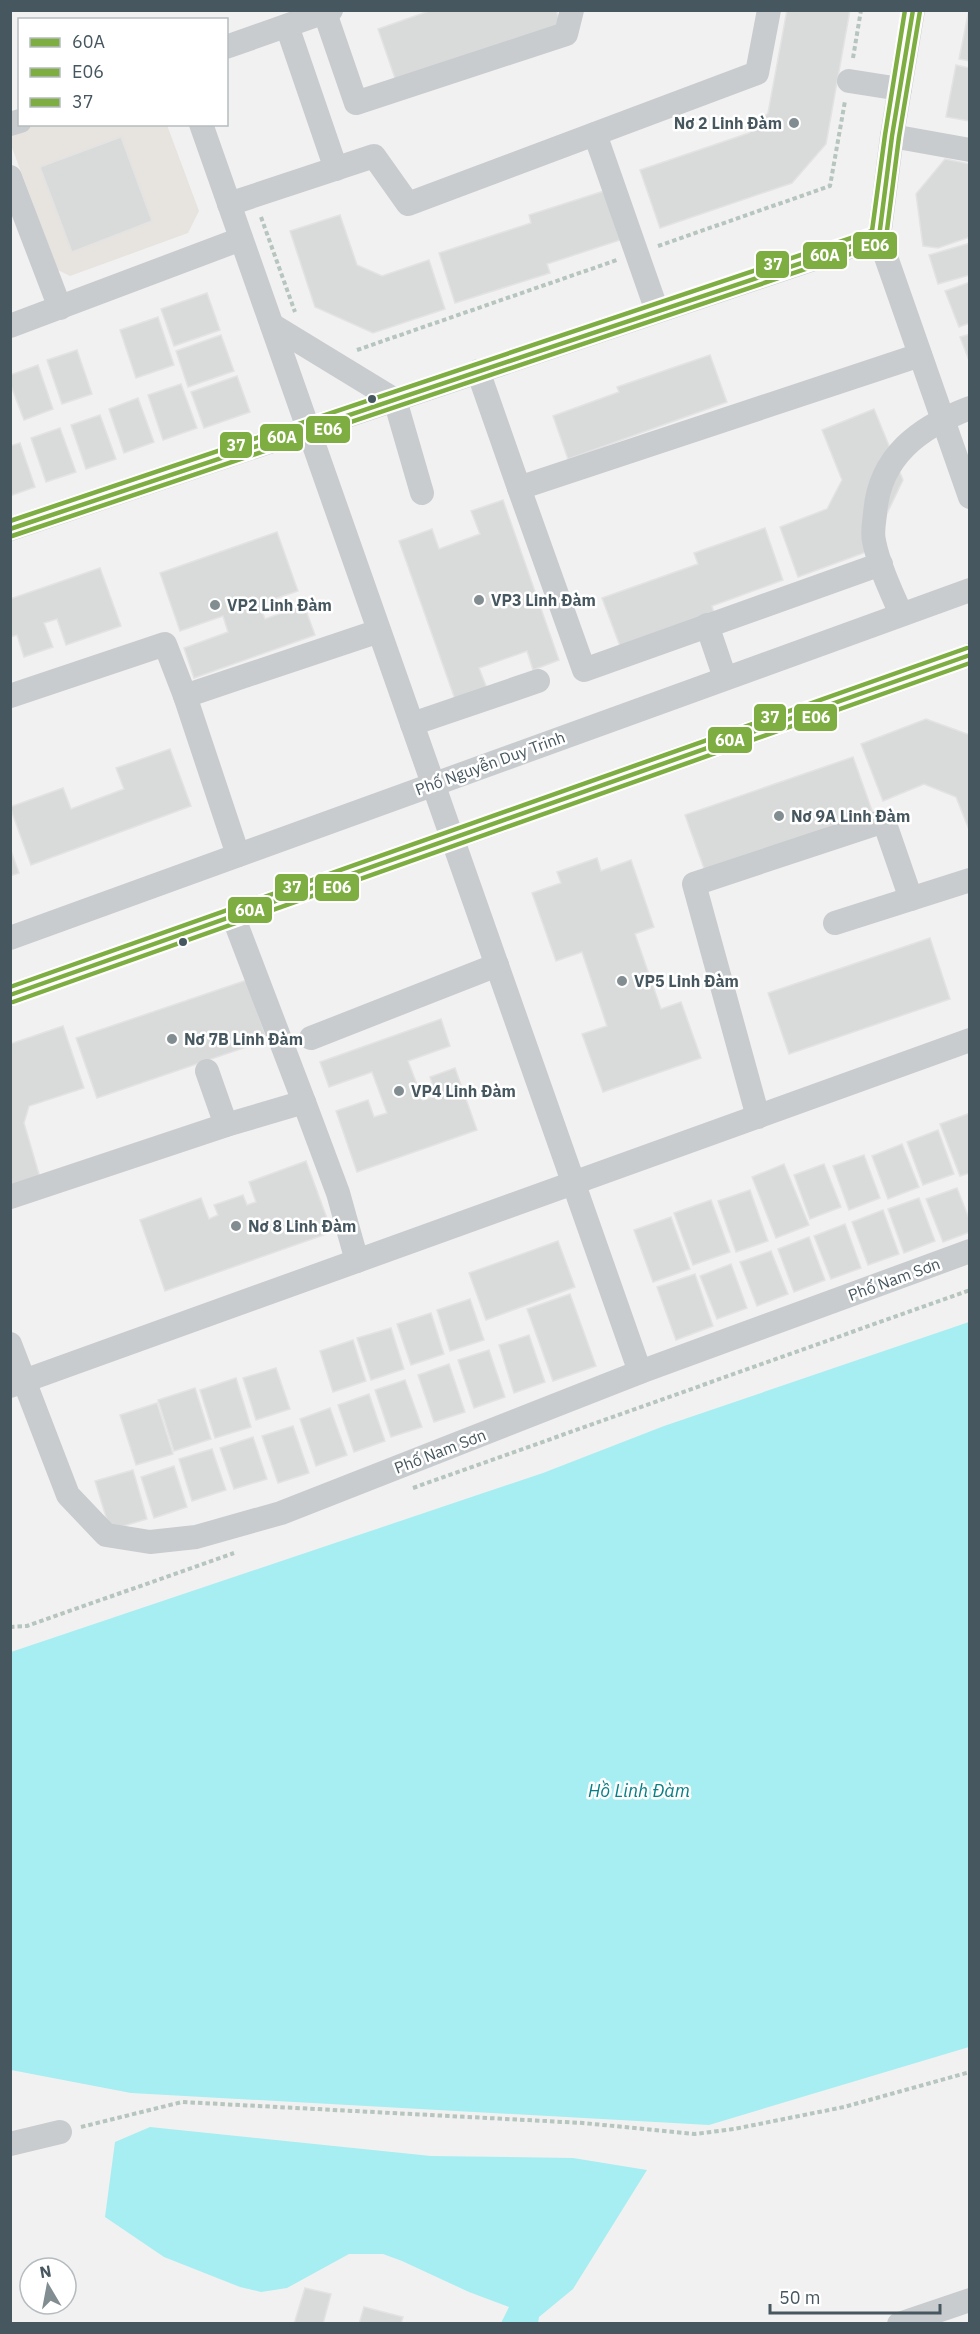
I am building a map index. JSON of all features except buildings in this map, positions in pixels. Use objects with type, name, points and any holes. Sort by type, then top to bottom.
[{"type":"street","points":[[228,46],[328,12],[356,103],[566,34],[573,10]]},
{"type":"street","points":[[229,204],[374,156],[408,204],[757,73],[768,10]]},
{"type":"street","points":[[913,10],[892,136],[879,237],[969,497]]},
{"type":"street","points":[[287,26],[336,169]]},
{"type":"street","points":[[849,81],[900,89]]},
{"type":"street","points":[[202,126],[640,1372]]},
{"type":"street","points":[[595,134],[657,311]]},
{"type":"street","points":[[892,136],[969,150]]},
{"type":"street","points":[[10,177],[60,308]]},
{"type":"street","points":[[10,529],[879,237]]},
{"type":"street","points":[[10,326],[241,239]]},
{"type":"street","points":[[272,325],[395,400],[422,493]]},
{"type":"street","points":[[519,488],[920,356]]},
{"type":"street","points":[[478,371],[584,670],[880,564]]},
{"type":"street","points":[[901,614],[880,564],[873,539],[875,509],[880,486],[891,464],[912,438],[942,419],[969,408]]},
{"type":"street","name":"Phố Nguyễn Duy Trinh","points":[[10,938],[969,590]]},
{"type":"street","points":[[707,625],[725,678]]},
{"type":"street","points":[[185,696],[379,631]]},
{"type":"street","points":[[10,696],[165,644],[185,696],[238,855]]},
{"type":"street","points":[[10,995],[969,655]]},
{"type":"street","points":[[412,724],[538,681]]},
{"type":"street","points":[[758,1117],[694,884],[884,821],[911,899]]},
{"type":"street","points":[[835,923],[969,880]]},
{"type":"street","points":[[234,915],[338,1193],[357,1261]]},
{"type":"street","points":[[311,1038],[497,965]]},
{"type":"street","points":[[17,1383],[969,1041]]},
{"type":"street","points":[[207,1071],[226,1125]]},
{"type":"street","points":[[10,1197],[226,1125],[304,1102]]},
{"type":"street","name":"Phố Nam Sơn","points":[[10,1344],[17,1383],[68,1495],[106,1535],[150,1542],[196,1537],[281,1513],[640,1372],[969,1251]]},
{"type":"street","points":[[10,2144],[60,2132]]},
{"type":"street","points":[[905,2323],[969,2300]]},
{"type":"path","points":[[350,352],[830,186],[861,10]]},
{"type":"path","points":[[254,197],[297,318]]},
{"type":"path","points":[[409,1490],[969,1290]]},
{"type":"path","points":[[10,1627],[27,1626],[240,1550]]},
{"type":"path","points":[[60,2132],[182,2102],[583,2123],[695,2134],[734,2129],[844,2107],[969,2072]]},
{"type":"shaded area","points":[[30,126],[167,126],[199,211],[188,233],[70,276],[58,270],[11,145],[13,132]]},
{"type":"water","name":"Hồ Linh Đàm","points":[[969,1322],[969,2047],[709,2125],[131,2093],[11,2070],[11,1652],[543,1473],[664,1426]]},
{"type":"water","points":[[150,2127],[431,2156],[573,2158],[647,2170],[573,2289],[539,2317],[538,2323],[501,2323],[509,2307],[383,2254],[349,2254],[287,2288],[261,2292],[240,2287],[164,2257],[105,2217],[115,2142]]},
{"type":"transit line","name":"37","points":[[10,521],[872,231],[905,10]]},
{"type":"transit line","name":"60A","points":[[10,529],[879,237],[892,136],[913,10]]},
{"type":"transit line","name":"E06","points":[[12,536],[883,243],[886,238],[899,137],[920,11]]},
{"type":"transit line","name":"37","points":[[10,987],[967,648]]},
{"type":"transit line","name":"60A","points":[[10,995],[970,655]]},
{"type":"transit line","name":"E06","points":[[13,1002],[970,663]]},
{"type":"place","name":"Nơ 2 Linh Đàm","points":[[794,123]]},
{"type":"place","name":"VP3 Linh Đàm","points":[[479,600]]},
{"type":"place","name":"VP2 Linh Đàm","points":[[215,605]]},
{"type":"place","name":"Nơ 9A Linh Đàm","points":[[779,816]]},
{"type":"place","name":"VP5 Linh Đàm","points":[[622,981]]},
{"type":"place","name":"Nơ 7B Linh Đàm","points":[[172,1039]]},
{"type":"place","name":"VP4 Linh Đàm","points":[[399,1091]]},
{"type":"place","name":"Nơ 8 Linh Đàm","points":[[236,1226]]}]
